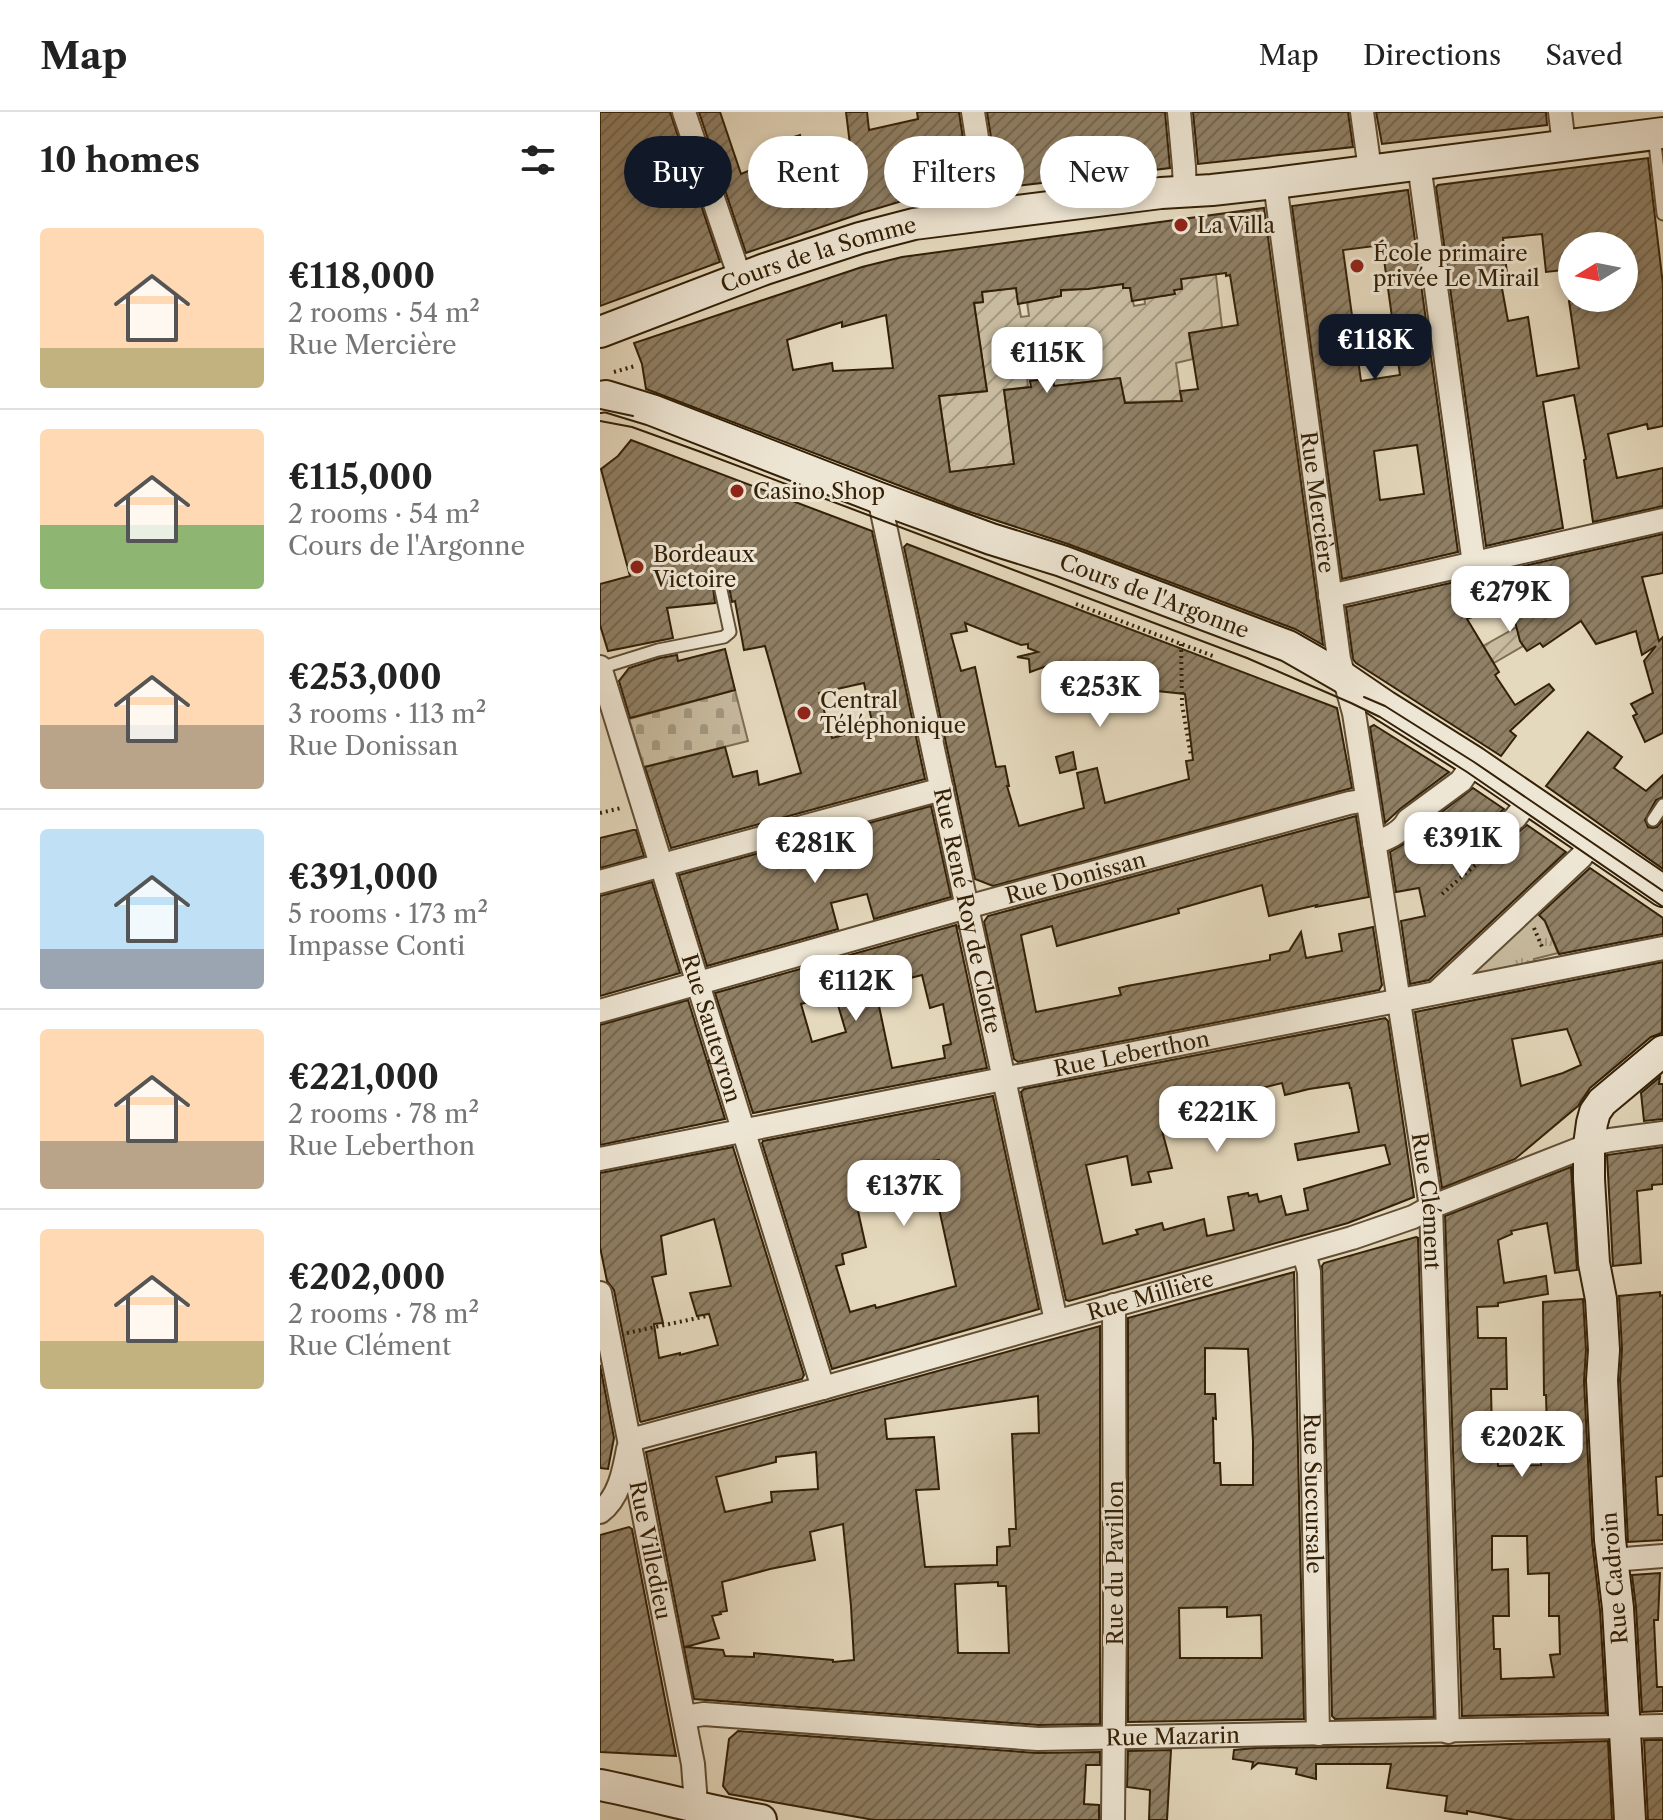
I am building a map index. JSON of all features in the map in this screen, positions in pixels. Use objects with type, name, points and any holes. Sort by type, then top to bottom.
[{"type":"street","points":[[684,112],[740,278]]},
{"type":"street","points":[[973,112],[989,215]]},
{"type":"street","points":[[1179,112],[1185,192]]},
{"type":"street","points":[[1362,112],[1370,170]]},
{"type":"street","points":[[1560,112],[1564,145]]},
{"type":"street","name":"Cours de la Somme","points":[[600,332],[740,278],[914,224],[1161,193],[1275,183],[1658,134]]},
{"type":"street","points":[[1419,164],[1474,564]]},
{"type":"street","name":"Rue Mercière","points":[[1275,183],[1330,596],[1344,678]]},
{"type":"street","name":"Cours de l'Argonne","points":[[600,397],[606,396],[652,410],[879,498],[991,539],[1051,557],[1288,646],[1344,678],[1592,842],[1625,858],[1663,891]]},
{"type":"street","name":"Rue René Roy de Clotte","points":[[879,498],[1056,1321]]},
{"type":"street","points":[[1330,596],[1663,520]]},
{"type":"street","name":"Rue Sauteyron","points":[[600,667],[823,1388]]},
{"type":"street","name":"Rue Clément","points":[[1344,678],[1354,713],[1431,1207],[1448,1732]]},
{"type":"street","points":[[1374,843],[1387,839],[1461,781],[1474,762]]},
{"type":"street","points":[[600,882],[942,789]]},
{"type":"street","name":"Rue Donissan","points":[[600,1011],[967,907],[1367,800]]},
{"type":"street","points":[[1486,841],[1515,818],[1529,800]]},
{"type":"street","points":[[1436,993],[1581,857],[1592,842]]},
{"type":"street","name":"Rue Leberthon","points":[[600,1159],[1663,948]]},
{"type":"street","name":"Rue Cadroin","points":[[1630,1820],[1618,1608],[1610,1540],[1602,1380],[1604,1350],[1601,1299],[1594,1263],[1589,1145],[1595,1112],[1602,1102],[1663,1051]]},
{"type":"street","name":"Rue Millière","points":[[630,1440],[1352,1238],[1403,1221],[1589,1145],[1663,1133]]},
{"type":"street","name":"Rue Succursale","points":[[1304,1252],[1309,1272],[1318,1734]]},
{"type":"street","name":"Rue Villedieu","points":[[600,1293],[693,1764],[696,1813]]},
{"type":"street","name":"Rue du Pavillon","points":[[1113,1820],[1114,1305]]},
{"type":"street","points":[[630,1440],[624,1472],[605,1507],[631,1507],[638,1512],[645,1526]]},
{"type":"street","points":[[1612,1560],[1663,1556]]},
{"type":"street","name":"Rue Mazarin","points":[[684,1717],[704,1714],[1038,1739],[1663,1726]]},
{"type":"street","points":[[600,1785],[665,1809],[761,1820]]},
{"type":"lane","points":[[1658,134],[1663,214]]},
{"type":"lane","points":[[600,667],[658,650],[724,637],[730,632],[721,590]]},
{"type":"lane","points":[[1653,820],[1663,805]]},
{"type":"path","points":[[1076,604],[1213,656]]},
{"type":"path","points":[[1181,644],[1182,704],[1191,756]]},
{"type":"path","points":[[600,813],[624,807]]},
{"type":"path","points":[[1442,894],[1494,850],[1486,841]]},
{"type":"path","points":[[1522,913],[1535,929],[1549,971]]},
{"type":"path","points":[[609,1337],[707,1316]]},
{"type":"green space","points":[[1215,267],[1223,336],[1206,331],[1189,334],[1193,359],[1176,363],[1182,405],[1177,401],[1125,402],[1119,378],[1054,386],[1053,378],[1030,381],[1025,353],[1028,387],[1004,390],[1014,464],[950,472],[939,396],[987,391],[974,303],[983,302],[982,292],[1016,288],[1021,317],[1029,316],[1027,302],[1061,296],[1061,291],[1123,284],[1124,288],[1130,288],[1134,306],[1145,304],[1143,287],[1164,296],[1174,294],[1174,290],[1182,288],[1181,279],[1199,277],[1198,269]]},
{"type":"green space","points":[[1567,599],[1520,639],[1523,646],[1494,663],[1483,646]]},
{"type":"green space","points":[[735,690],[748,741],[644,767],[629,719]]},
{"type":"green space","points":[[1534,910],[1545,921],[1558,953],[1534,959],[1535,964],[1466,979]]},
{"type":"building","points":[[600,112],[670,112],[678,136],[624,136],[624,208],[702,208],[720,262],[600,306]]},
{"type":"building","points":[[699,112],[720,112],[728,136],[707,136]]},
{"type":"building","points":[[846,112],[867,112],[869,130],[918,119],[917,112],[959,112],[963,136],[884,136],[884,206],[746,253],[731,208],[732,147],[741,174],[748,171],[748,208],[868,208],[868,136],[849,136]]},
{"type":"building","points":[[987,112],[1165,112],[1170,168],[1157,170],[1157,136],[1040,136],[1040,183],[1024,185],[1024,136],[991,136]]},
{"type":"building","points":[[1193,112],[1348,112],[1353,147],[1198,164]]},
{"type":"building","points":[[1376,112],[1546,112],[1547,125],[1382,144]]},
{"type":"building","points":[[1648,158],[1663,285],[1663,426],[1648,429],[1647,424],[1608,434],[1617,478],[1663,468],[1663,506],[1593,522],[1574,395],[1543,402],[1563,528],[1486,546],[1436,187]]},
{"type":"building","points":[[1408,190],[1458,552],[1342,579],[1292,206]],"holes":[[[1382,245],[1400,375],[1361,381],[1343,250]],[[1417,445],[1424,494],[1380,500],[1374,451]]]},
{"type":"building","points":[[1264,208],[1323,645],[1295,629],[1068,544],[958,508],[646,389],[642,364],[634,343],[862,267],[902,257]],"holes":[[[1226,273],[1226,276],[1230,275],[1238,325],[1189,333],[1198,389],[1180,391],[1182,401],[1125,403],[1120,378],[1054,386],[1053,378],[1030,381],[1031,387],[1004,390],[1014,464],[950,472],[939,396],[987,391],[974,303],[983,302],[982,292],[1016,288],[1018,304],[1061,296],[1061,290],[1123,284],[1123,288],[1130,288],[1132,301],[1175,294],[1174,290],[1182,289],[1181,279]],[[886,315],[893,368],[833,371],[832,363],[793,370],[787,340],[842,322],[842,327]]]},
{"type":"building","points":[[631,440],[872,531],[925,779],[671,848],[645,767],[725,747],[733,777],[757,771],[759,785],[801,773],[765,646],[744,650],[735,601],[732,602],[729,587],[724,582],[718,582],[713,587],[715,603],[667,608],[673,638],[608,651],[600,625],[600,584],[630,576],[601,469],[618,456]],"holes":[[[864,683],[873,727],[832,738],[819,693]]]},
{"type":"building","points":[[1663,534],[1663,573],[1642,577],[1659,641],[1663,637],[1663,733],[1645,742],[1631,704],[1653,693],[1644,661],[1656,646],[1642,655],[1636,631],[1596,644],[1581,621],[1543,647],[1540,643],[1527,651],[1520,641],[1510,602],[1467,619],[1499,672],[1495,675],[1515,705],[1549,684],[1554,690],[1510,731],[1516,736],[1501,756],[1353,659],[1346,607]]},
{"type":"building","points":[[907,544],[1337,708],[1352,788],[993,886],[975,879],[904,547]],"holes":[[[965,623],[1021,645],[1028,644],[1028,648],[1038,652],[1017,657],[1029,659],[1030,672],[1055,663],[1089,669],[1089,675],[1111,672],[1137,676],[1138,689],[1185,694],[1193,760],[1186,761],[1189,779],[1105,803],[1097,768],[1077,773],[1084,808],[1019,826],[1007,786],[1005,766],[996,767],[975,667],[961,671],[951,634],[967,631]]]},
{"type":"building","points":[[725,649],[735,690],[630,718],[619,681],[629,668],[660,658],[677,655],[678,661]]},
{"type":"building","points":[[1374,725],[1449,772],[1385,823],[1370,727]]},
{"type":"building","points":[[1588,732],[1622,757],[1614,768],[1646,791],[1663,775],[1663,797],[1656,800],[1645,820],[1648,827],[1653,828],[1663,820],[1663,869],[1546,786]]},
{"type":"building","points":[[1073,752],[1076,769],[1060,773],[1056,757]]},
{"type":"building","points":[[1473,788],[1504,809],[1473,835],[1472,844],[1480,854],[1494,852],[1527,825],[1566,852],[1429,980],[1410,984],[1401,921],[1425,916],[1419,888],[1396,892],[1390,852],[1407,842]]},
{"type":"building","points":[[931,806],[951,897],[874,919],[867,894],[831,903],[838,929],[707,966],[679,875]]},
{"type":"building","points":[[1356,816],[1369,897],[1269,916],[1262,885],[1178,909],[1179,913],[1057,946],[1052,926],[1021,935],[1036,1012],[1121,995],[1119,988],[1127,986],[1270,960],[1270,955],[1289,951],[1301,932],[1306,958],[1342,951],[1339,934],[1373,927],[1382,985],[1379,990],[1018,1062],[1014,1059],[984,922],[988,916]]},
{"type":"building","points":[[636,830],[644,856],[600,868],[600,838]]},
{"type":"building","points":[[1590,868],[1663,918],[1663,934],[1559,954],[1545,921],[1539,915]]},
{"type":"building","points":[[652,882],[680,973],[600,996],[600,896]]},
{"type":"building","points":[[956,925],[987,1068],[753,1113],[715,993]],"holes":[[[922,975],[930,1008],[943,1004],[951,1044],[943,1046],[945,1058],[892,1068],[875,987]],[[835,995],[846,1032],[812,1042],[801,1004]]]},
{"type":"building","points":[[1663,962],[1662,1033],[1651,1037],[1590,1088],[1578,1106],[1515,1159],[1442,1188],[1415,1012]],"holes":[[[1567,1029],[1581,1065],[1521,1086],[1512,1039]]]},
{"type":"building","points":[[688,1000],[725,1119],[600,1145],[600,1025]]},
{"type":"building","points":[[1385,1018],[1388,1021],[1414,1197],[1348,1223],[1069,1301],[1066,1300],[1021,1092]],"holes":[[[1282,1083],[1285,1095],[1349,1083],[1351,1088],[1359,1132],[1295,1144],[1298,1160],[1385,1145],[1390,1164],[1304,1189],[1308,1210],[1286,1215],[1281,1196],[1259,1202],[1257,1194],[1249,1196],[1248,1193],[1228,1197],[1234,1230],[1207,1236],[1204,1219],[1164,1230],[1162,1223],[1103,1244],[1086,1165],[1127,1156],[1132,1185],[1151,1182],[1148,1172],[1172,1168],[1160,1123],[1182,1118],[1178,1101],[1210,1094],[1213,1109],[1233,1105],[1232,1099],[1251,1094],[1250,1091]]]},
{"type":"building","points":[[1660,1077],[1659,1084],[1663,1084],[1663,1119],[1644,1121],[1641,1093]]},
{"type":"building","points":[[993,1096],[1039,1309],[832,1369],[763,1141]],"holes":[[[939,1160],[945,1192],[936,1195],[956,1286],[850,1312],[836,1266],[844,1264],[842,1254],[866,1247],[858,1211],[909,1200],[903,1166]]]},
{"type":"building","points":[[733,1147],[804,1375],[802,1379],[640,1421],[614,1290],[607,1281],[600,1247],[600,1173]],"holes":[[[714,1219],[731,1286],[690,1293],[697,1316],[709,1314],[718,1345],[659,1358],[654,1324],[663,1323],[652,1277],[666,1274],[661,1236]]]},
{"type":"building","points":[[1663,1147],[1663,1184],[1637,1191],[1641,1263],[1613,1266],[1607,1155]]},
{"type":"building","points":[[1571,1167],[1577,1270],[1555,1273],[1547,1223],[1511,1231],[1512,1234],[1498,1240],[1504,1283],[1546,1276],[1548,1294],[1498,1303],[1498,1306],[1477,1307],[1478,1338],[1506,1338],[1507,1389],[1491,1389],[1492,1433],[1497,1433],[1498,1466],[1541,1465],[1541,1431],[1547,1431],[1543,1302],[1583,1299],[1592,1541],[1606,1713],[1462,1716],[1445,1216]],"holes":[[[1492,1536],[1527,1536],[1528,1574],[1549,1573],[1549,1616],[1559,1616],[1560,1654],[1550,1655],[1554,1677],[1501,1679],[1500,1649],[1494,1649],[1493,1616],[1509,1616],[1508,1569],[1492,1570]]]},
{"type":"building","points":[[1416,1237],[1434,1717],[1335,1719],[1332,1716],[1322,1266]]},
{"type":"building","points":[[1294,1272],[1304,1719],[1128,1722],[1128,1318]],"holes":[[[1205,1348],[1248,1349],[1253,1485],[1221,1485],[1220,1463],[1214,1463],[1215,1394],[1205,1394]],[[1227,1607],[1227,1617],[1261,1615],[1262,1658],[1180,1658],[1179,1608]]]},
{"type":"building","points":[[1660,1292],[1660,1296],[1663,1295],[1663,1476],[1656,1477],[1658,1515],[1663,1515],[1663,1540],[1628,1542],[1619,1296]]},
{"type":"building","points":[[1100,1326],[1100,1724],[1038,1725],[694,1699],[646,1452]],"holes":[[[1038,1396],[1039,1433],[1012,1434],[1016,1529],[1009,1529],[1010,1546],[997,1547],[997,1565],[925,1567],[916,1490],[939,1489],[934,1437],[887,1439],[885,1419]],[[816,1452],[818,1489],[771,1492],[772,1502],[725,1512],[716,1477],[776,1462],[776,1457]],[[843,1524],[854,1660],[833,1662],[754,1653],[754,1657],[725,1656],[723,1650],[685,1647],[719,1638],[712,1616],[727,1611],[722,1582],[815,1560],[810,1532]],[[998,1582],[998,1586],[1006,1586],[1009,1653],[958,1653],[955,1584]]]},
{"type":"building","points":[[600,1365],[614,1438],[608,1469],[600,1468]]},
{"type":"building","points":[[629,1527],[632,1529],[676,1756],[600,1752],[600,1535]]},
{"type":"building","points":[[1660,1573],[1658,1620],[1654,1620],[1657,1687],[1663,1687],[1663,1711],[1642,1712],[1632,1575]]},
{"type":"building","points":[[738,1731],[1037,1753],[1100,1752],[1100,1765],[1086,1765],[1084,1804],[1099,1805],[1099,1820],[874,1820],[729,1794],[723,1786],[729,1739]]},
{"type":"building","points":[[1644,1740],[1663,1740],[1663,1820],[1648,1820]]},
{"type":"building","points":[[1608,1741],[1612,1820],[1515,1820],[1467,1811],[1467,1814],[1445,1811],[1447,1796],[1387,1788],[1391,1764],[1316,1764],[1316,1779],[1296,1774],[1297,1768],[1258,1763],[1252,1768],[1253,1762],[1233,1759],[1234,1750],[1255,1748]]},
{"type":"building","points":[[1171,1750],[1167,1820],[1149,1820],[1150,1790],[1127,1787],[1128,1751]]},
{"type":"tram line","points":[[600,409],[633,416]]},
{"type":"tram line","points":[[600,421],[632,427],[701,452],[1247,658],[1351,703],[1380,717],[1467,772],[1663,907]]},
{"type":"tram line","points":[[1364,697],[1385,706],[1474,762],[1663,891]]},
{"type":"place","name":"La Villa","points":[[1181,225]]},
{"type":"place","name":"École primaire privée Le Mirail","points":[[1357,266]]},
{"type":"place","name":"Casino Shop","points":[[737,491]]},
{"type":"place","name":"Bordeaux Victoire","points":[[637,567]]},
{"type":"place","name":"Central Téléphonique","points":[[804,713]]}]
